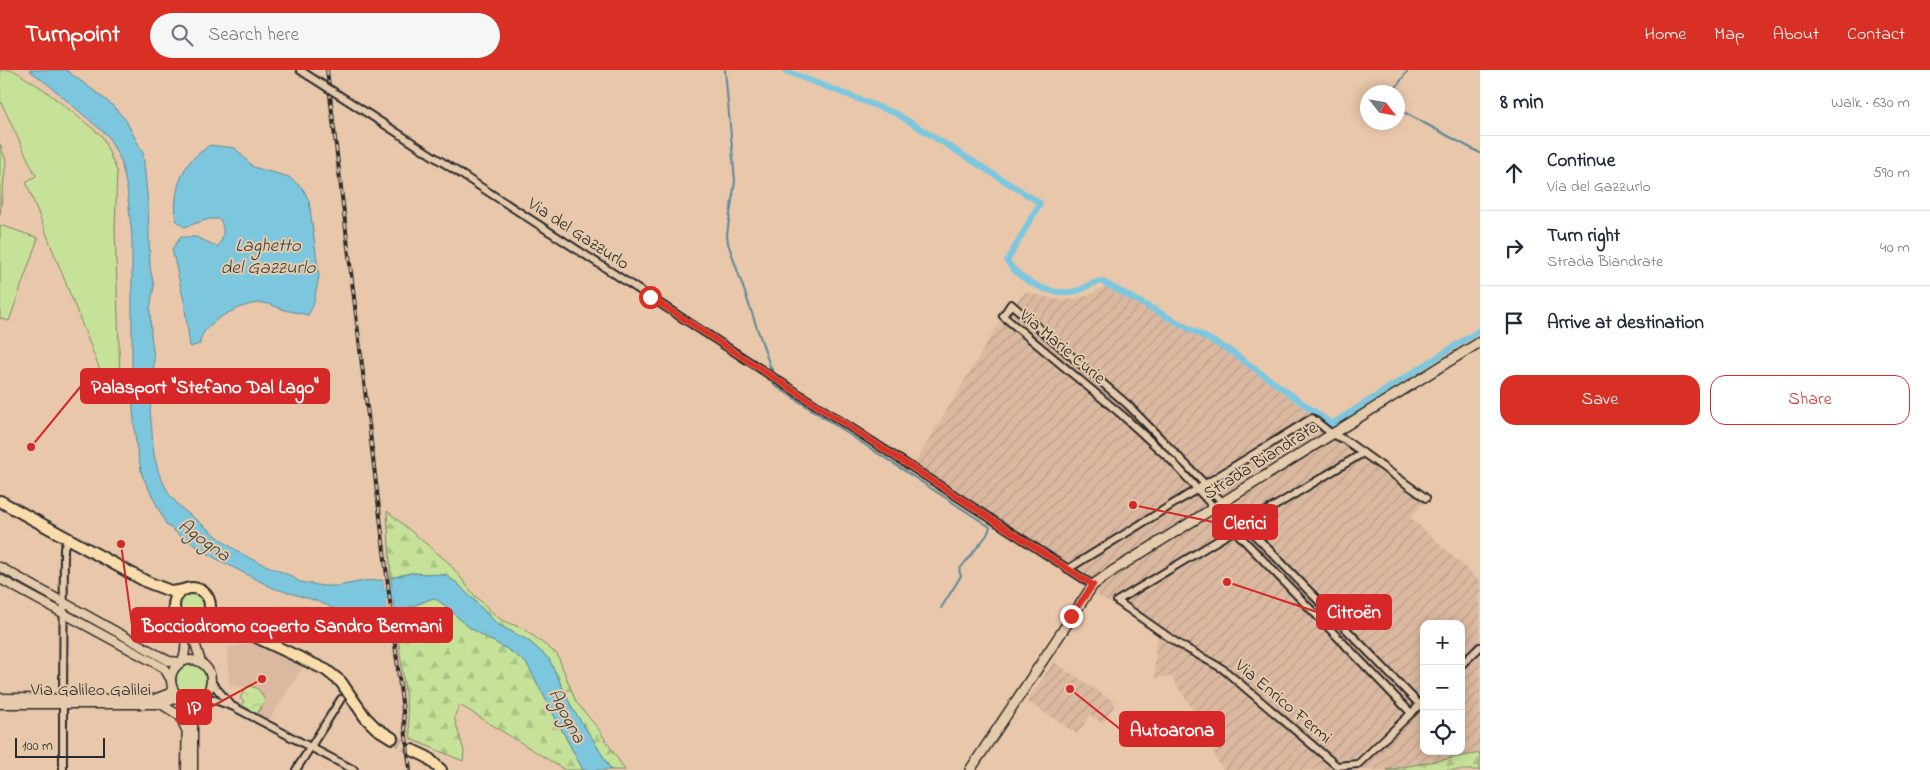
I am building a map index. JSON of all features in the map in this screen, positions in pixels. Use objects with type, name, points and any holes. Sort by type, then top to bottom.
[{"type":"main road","name":"Strada Biandrate","points":[[970,770],[1093,585],[1114,570],[1480,342]]},
{"type":"main road","points":[[0,501],[147,582],[173,592],[195,588],[201,590],[206,593],[215,612],[234,623],[237,628]]},
{"type":"main road","points":[[147,582],[173,599],[175,611],[181,620],[191,624],[217,622],[237,628],[326,670],[341,682],[365,717],[376,728],[392,738]]},
{"type":"main road","points":[[174,605],[176,599],[184,590]]},
{"type":"main road","points":[[200,622],[208,615],[210,604]]},
{"type":"main road","points":[[412,750],[427,757],[440,770]]},
{"type":"street","name":"Via del Gazzurlo","points":[[300,70],[1093,585]]},
{"type":"street","name":"Via Marie Curie","points":[[1411,713],[1235,531],[1172,461],[1122,415],[1003,316],[1011,304],[1128,404],[1420,701]]},
{"type":"street","points":[[1068,569],[1312,418],[1332,434],[1344,440],[1426,498]]},
{"type":"street","points":[[1235,531],[1362,453]]},
{"type":"street","name":"Via Enrico Fermi","points":[[1235,531],[1117,601],[1177,643],[1223,669],[1337,766],[1358,764],[1420,705]]},
{"type":"street","points":[[64,770],[64,548],[68,538]]},
{"type":"street","points":[[0,567],[169,661],[195,660],[201,662]]},
{"type":"street","points":[[0,579],[164,668],[172,680]]},
{"type":"street","points":[[181,620],[186,639],[185,655],[182,662],[173,671],[172,680],[173,688],[187,704],[186,770]]},
{"type":"street","points":[[200,622],[195,643],[201,662],[209,672],[211,682],[234,707]]},
{"type":"street","points":[[1465,661],[1480,647]]},
{"type":"street","points":[[196,699],[208,690],[211,682]]},
{"type":"street","name":"Via Galileo Galilei","points":[[0,704],[154,699],[170,693],[173,688]]},
{"type":"street","name":"Via Galileo Galilei","points":[[0,698],[161,704],[183,698]]},
{"type":"street","points":[[183,698],[212,699],[234,707],[354,770]]},
{"type":"street","points":[[193,770],[196,699]]},
{"type":"street","points":[[296,770],[341,699]]},
{"type":"street","points":[[161,704],[180,716],[187,736]]},
{"type":"shaded area","points":[[1106,286],[1227,352],[1328,426],[1335,429],[1091,580],[914,465],[999,323],[1025,292],[1064,301],[1087,296]]},
{"type":"shaded area","points":[[1341,433],[1430,498],[1410,517],[1480,581],[1480,753],[1387,770],[1223,770],[1216,758],[1205,727],[1171,677],[1155,678],[1155,650],[1159,634],[1094,593],[1099,586],[1118,572]]},
{"type":"shaded area","points":[[258,642],[305,664],[269,720],[257,714],[265,701],[252,686],[239,687],[229,683],[227,648]]},
{"type":"shaded area","points":[[1054,662],[1116,703],[1103,723],[1090,715],[1077,734],[1027,701]]},
{"type":"green space","points":[[0,70],[13,70],[43,89],[102,136],[117,171],[115,228],[120,378],[106,385],[26,182],[36,176],[0,100]]},
{"type":"green space","points":[[0,144],[6,161],[0,214]]},
{"type":"green space","points":[[0,225],[38,238],[9,321],[0,318]]},
{"type":"green space","points":[[387,511],[449,563],[475,596],[501,620],[524,629],[557,654],[576,702],[597,727],[625,770],[611,770],[572,708],[549,659],[529,641],[497,624],[457,583],[445,575],[411,573],[391,578]]},
{"type":"green space","points":[[194,593],[204,597],[208,607],[204,617],[194,621],[184,617],[180,607],[184,597]]},
{"type":"green space","points":[[433,598],[448,608],[469,627],[513,653],[527,664],[583,770],[565,770],[460,705],[454,717],[464,751],[463,761],[411,739],[395,613]]},
{"type":"green space","points":[[191,665],[202,669],[206,680],[202,691],[191,695],[180,691],[176,680],[180,669]]},
{"type":"green space","points":[[247,686],[259,690],[265,701],[257,714],[242,705],[244,701],[240,698]]},
{"type":"green space","points":[[1480,753],[1480,770],[1387,770]]},
{"type":"water","points":[[29,70],[66,70],[111,104],[125,119],[143,153],[148,204],[150,268],[154,286],[150,308],[154,357],[150,410],[154,455],[159,474],[169,494],[181,508],[231,547],[251,559],[289,575],[300,582],[323,586],[338,586],[364,581],[383,580],[387,615],[355,618],[317,601],[273,588],[215,558],[183,538],[166,524],[142,475],[136,444],[132,374],[132,237],[127,188],[121,161],[108,136]]},
{"type":"water","name":"Laghetto del Gazzurlo","points":[[210,145],[235,148],[253,167],[289,177],[303,189],[309,201],[319,276],[313,306],[308,315],[265,303],[245,306],[224,315],[214,322],[202,336],[200,344],[190,347],[184,301],[172,249],[181,237],[196,237],[218,247],[223,237],[223,227],[220,219],[209,219],[184,227],[176,220],[176,198],[179,183],[185,169],[194,158]]},
{"type":"water","points":[[411,573],[445,575],[457,583],[497,624],[529,641],[549,659],[572,708],[611,770],[583,770],[527,664],[520,658],[469,627],[448,608],[433,598],[395,613],[391,578]]},
{"type":"pier","points":[[385,580],[389,614],[387,615],[383,581]]},
{"type":"waterway","points":[[725,70],[735,181],[727,234],[728,243],[770,366],[776,376]]},
{"type":"waterway","points":[[783,70],[897,114],[1040,203],[1007,261],[1028,281],[1056,292],[1076,291],[1101,281],[1229,350],[1332,424],[1480,330]]},
{"type":"waterway","points":[[1398,85],[1408,70]]},
{"type":"waterway","points":[[1405,113],[1480,153]]},
{"type":"waterway","points":[[773,382],[774,385],[990,527],[987,535],[959,570],[961,576],[941,608]]},
{"type":"waterway","name":"Agogna","points":[[371,599],[406,589]]},
{"type":"tunnel","points":[[392,738],[412,750]]},
{"type":"railway","points":[[327,70],[410,770]]},
{"type":"place","name":"Palasport \"Stefano Dal Lago\"","points":[[31,447]]},
{"type":"place","name":"Clerici","points":[[1133,505]]},
{"type":"place","name":"Bocciodromo coperto Sandro Bermani","points":[[121,544]]},
{"type":"place","name":"Citroën","points":[[1227,582]]},
{"type":"place","name":"IP","points":[[262,679]]},
{"type":"place","name":"Autoarona","points":[[1070,689]]},
{"type":"route","points":[[650,297],[1093,585],[1071,616]]}]
